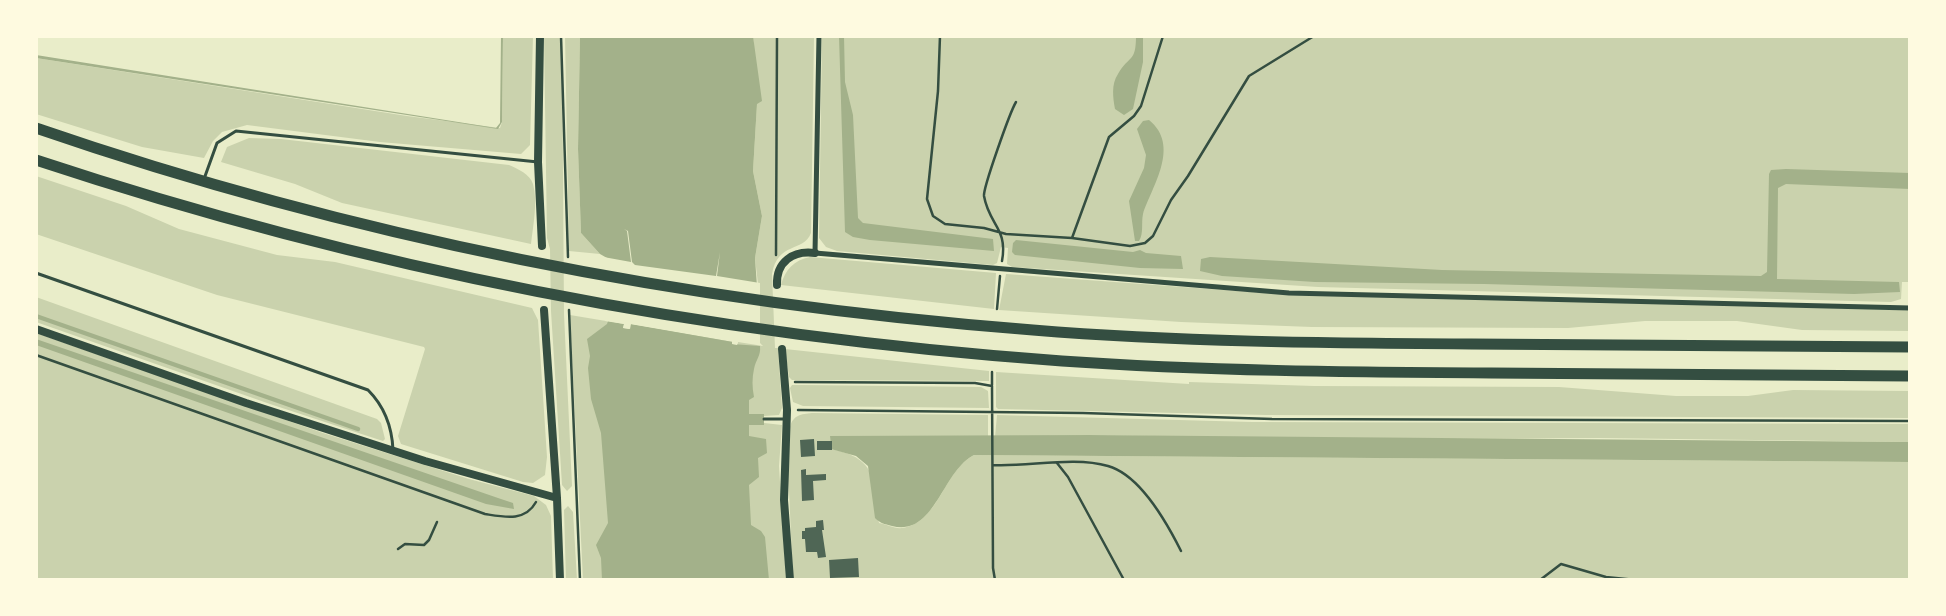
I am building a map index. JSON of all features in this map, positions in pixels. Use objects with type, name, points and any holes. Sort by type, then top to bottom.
[{"type":"highway","points":[[36,128],[98,150],[383,229],[626,280],[856,312],[1034,330],[1182,338],[1346,343],[1910,347]]},
{"type":"highway","points":[[36,160],[192,209],[298,238],[509,287],[618,307],[834,338],[962,353],[1187,367],[1355,372],[1910,376]]},
{"type":"street","points":[[540,36],[538,162],[542,246]]},
{"type":"street","points":[[815,253],[818,36]]},
{"type":"street","points":[[777,285],[779,268],[792,255],[804,252],[1289,293],[1910,308]]},
{"type":"street","points":[[544,310],[557,498],[560,580]]},
{"type":"street","points":[[36,329],[246,403],[393,451],[557,498]]},
{"type":"street","points":[[782,349],[787,415],[784,500],[790,580]]},
{"type":"lane","points":[[203,180],[217,143],[236,131],[538,162]]},
{"type":"lane","points":[[36,273],[368,390],[381,403],[391,429],[393,451]]},
{"type":"lane","points":[[764,420],[787,415]]},
{"type":"path","points":[[777,36],[775,244],[779,268]]},
{"type":"path","points":[[940,36],[938,91],[928,205],[933,216],[945,224],[984,228],[1001,233],[1072,238],[1130,246],[1140,245],[1149,240],[1249,76],[1314,36]]},
{"type":"path","points":[[1072,238],[1109,137],[1134,116],[1141,106],[1163,36]]},
{"type":"path","points":[[996,310],[1004,248],[1001,233],[987,207],[984,188],[1016,102]]},
{"type":"path","points":[[36,354],[486,514],[519,517],[534,506],[541,492]]},
{"type":"path","points":[[992,372],[993,568],[995,580]]},
{"type":"path","points":[[785,383],[975,383],[992,386]]},
{"type":"path","points":[[787,415],[992,412],[1272,419],[1910,421]]},
{"type":"path","points":[[1057,463],[1068,477],[1124,580]]},
{"type":"path","points":[[993,465],[1101,464],[1113,468],[1128,476],[1160,516],[1181,551]]},
{"type":"path","points":[[398,549],[405,544],[424,545],[429,540],[437,522]]},
{"type":"path","points":[[1540,580],[1561,564],[1606,577],[1636,580]]},
{"type":"shaded area","points":[[501,36],[503,36],[502,122],[498,129],[36,58],[36,55],[496,128],[500,123]]},
{"type":"shaded area","points":[[503,36],[533,36],[530,145],[521,154],[380,142],[247,125],[222,132],[213,141],[204,158],[142,147],[36,114],[36,58],[407,116],[500,128],[502,122]]},
{"type":"shaded area","points":[[544,36],[562,36],[564,314],[572,486],[567,491],[562,485],[551,311],[550,249],[547,238]]},
{"type":"shaded area","points":[[565,36],[580,36],[578,149],[581,233],[600,254],[569,251]]},
{"type":"shaded area","points":[[580,36],[753,36],[762,101],[757,104],[753,171],[762,216],[755,258],[759,315],[614,262],[600,254],[581,233],[578,149]]},
{"type":"shaded area","points":[[753,36],[814,36],[811,233],[802,243],[779,256],[772,274],[775,348],[778,348],[782,408],[779,415],[764,416],[764,423],[782,425],[779,466],[786,580],[583,580],[570,315],[624,324],[623,328],[629,329],[630,324],[733,342],[737,345],[758,284],[755,258],[762,216],[753,171],[757,104]]},
{"type":"shaded area","points":[[822,36],[1910,36],[1910,300],[1909,282],[1902,282],[1901,299],[1891,302],[1318,287],[1012,267],[1007,264],[1008,248],[1001,247],[997,263],[993,265],[837,251],[826,247],[819,238]]},
{"type":"shaded area","points":[[839,36],[844,36],[845,82],[853,115],[858,218],[863,223],[993,239],[994,251],[870,240],[853,237],[845,232]]},
{"type":"shaded area","points":[[1136,36],[1143,36],[1143,62],[1133,109],[1124,115],[1115,109],[1113,87],[1118,74],[1135,51]]},
{"type":"shaded area","points":[[1149,120],[1158,130],[1163,142],[1164,154],[1157,179],[1143,214],[1141,238],[1139,241],[1135,241],[1129,201],[1144,168],[1146,155],[1137,129],[1143,121]]},
{"type":"shaded area","points":[[249,138],[281,139],[509,165],[520,170],[533,184],[535,206],[531,244],[342,203],[295,184],[221,162],[227,147]]},
{"type":"shaded area","points":[[1771,170],[1910,173],[1910,189],[1786,184],[1778,188],[1777,279],[1899,282],[1900,292],[1854,294],[1484,284],[1315,282],[1222,276],[1200,271],[1201,259],[1210,257],[1442,270],[1761,276],[1767,272],[1769,174]]},
{"type":"shaded area","points":[[36,176],[126,206],[179,229],[277,255],[335,262],[532,308],[538,320],[547,457],[545,475],[533,483],[523,482],[401,444],[398,436],[425,349],[424,347],[217,295],[36,234]]},
{"type":"shaded area","points":[[1016,240],[1133,252],[1140,250],[1146,253],[1181,256],[1183,269],[1140,268],[1015,255],[1012,252],[1013,243]]},
{"type":"shaded area","points":[[804,258],[996,273],[994,309],[781,285],[791,266]]},
{"type":"shaded area","points":[[1006,274],[1264,293],[1910,310],[1910,331],[1802,330],[1737,321],[1645,321],[1568,328],[1312,327],[1181,322],[999,310]]},
{"type":"shaded area","points":[[36,297],[377,419],[381,423],[385,439],[383,441],[270,404],[36,322]]},
{"type":"shaded area","points":[[608,321],[624,324],[623,328],[629,329],[630,324],[733,342],[732,344],[760,346],[760,352],[753,372],[754,397],[749,400],[749,414],[764,414],[764,425],[749,425],[749,436],[766,439],[767,453],[758,458],[759,477],[749,485],[751,525],[761,531],[765,537],[769,580],[602,580],[601,558],[596,545],[608,523],[601,433],[591,399],[588,368],[590,356],[587,339],[607,324]]},
{"type":"shaded area","points":[[36,333],[323,433],[469,479],[534,496],[546,505],[551,516],[553,580],[36,580]]},
{"type":"shaded area","points":[[36,339],[513,503],[514,509],[486,504],[36,345]]},
{"type":"shaded area","points":[[785,349],[989,371],[989,381],[792,380],[789,377]]},
{"type":"shaded area","points":[[996,372],[1189,384],[1189,382],[1314,386],[1559,387],[1676,396],[1748,396],[1793,390],[1910,391],[1910,418],[1267,415],[998,409],[996,407]]},
{"type":"shaded area","points":[[792,385],[981,387],[988,391],[989,408],[803,406],[793,402],[790,388]]},
{"type":"shaded area","points":[[812,413],[988,415],[988,437],[830,436],[831,449],[847,453],[858,459],[871,474],[879,523],[899,528],[914,524],[925,517],[955,472],[974,455],[1910,462],[1910,580],[793,580],[788,467],[790,427],[793,420],[798,416]]},
{"type":"shaded area","points":[[997,415],[1252,422],[1910,424],[1910,442],[1600,438],[1347,439],[1089,435],[995,437]]},
{"type":"shaded area","points":[[1089,435],[1910,442],[1910,462],[974,455],[963,463],[954,474],[928,513],[918,522],[907,527],[887,525],[875,518],[868,466],[856,456],[831,449],[830,436]]},
{"type":"shaded area","points":[[568,506],[573,512],[577,580],[566,580],[564,510]]},
{"type":"pier","points":[[624,229],[628,231],[632,262],[635,265],[716,276],[720,252],[717,276],[760,283],[760,343],[763,346],[738,342],[737,345],[732,344],[732,341],[631,324],[630,329],[623,328],[624,324],[605,321],[611,263],[598,256],[631,262],[627,231]]},
{"type":"building","points":[[814,439],[815,456],[801,457],[800,440]]},
{"type":"building","points":[[817,441],[832,441],[832,450],[817,450]]},
{"type":"building","points":[[806,469],[806,475],[826,474],[826,480],[813,481],[814,500],[802,501],[801,470]]},
{"type":"building","points":[[823,520],[824,530],[822,530],[826,557],[818,558],[817,552],[806,552],[802,531],[805,531],[805,528],[816,527],[816,521]]},
{"type":"building","points":[[858,558],[859,577],[830,578],[829,560]]},
{"type":"waterway","points":[[36,316],[358,429]]}]
